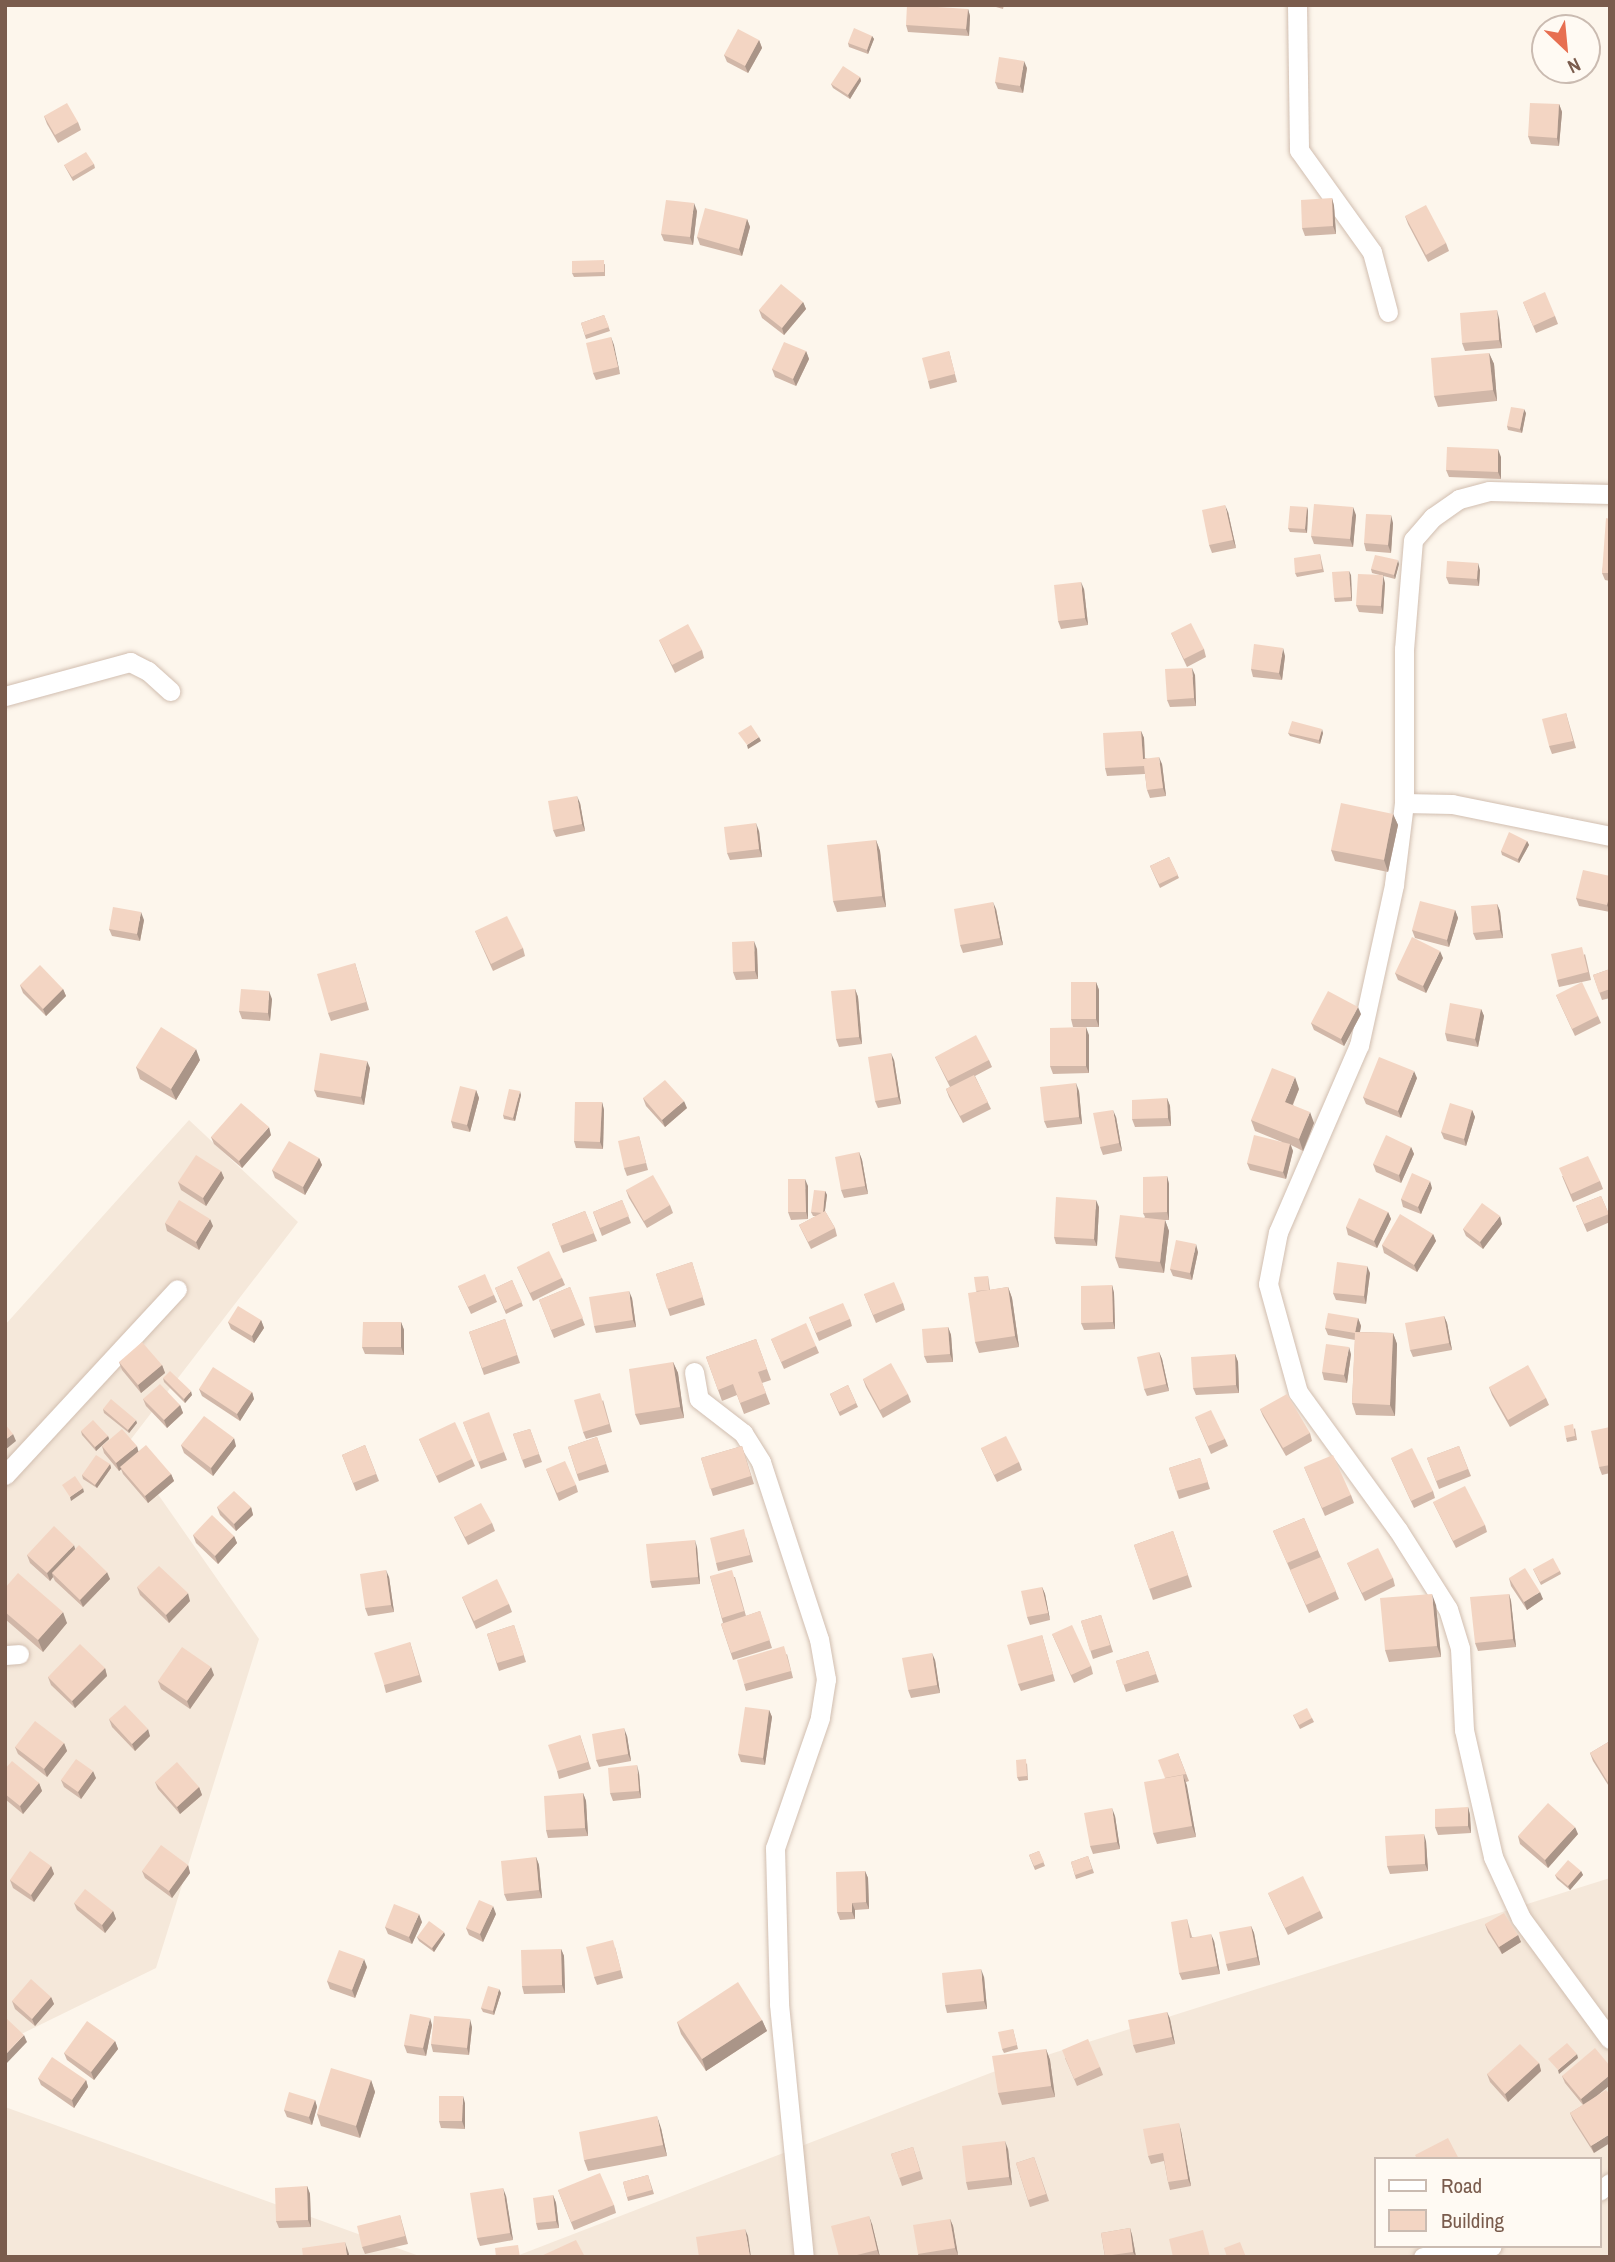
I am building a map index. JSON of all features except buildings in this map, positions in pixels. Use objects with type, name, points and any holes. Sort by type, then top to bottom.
[{"type":"street","points":[[1297,5],[1299,150],[1372,253],[1388,312]]},
{"type":"street","points":[[1610,494],[1489,491],[1459,499],[1433,517],[1413,540],[1404,649],[1404,803],[1394,886],[1359,1045],[1278,1232],[1268,1284],[1298,1392],[1398,1530],[1448,1609],[1460,1648],[1464,1730],[1493,1857],[1521,1918],[1610,2039]]},
{"type":"street","points":[[5,696],[130,662],[148,671],[170,691]]},
{"type":"street","points":[[1404,803],[1452,804],[1610,836]]},
{"type":"street","points":[[5,1475],[177,1289]]},
{"type":"street","points":[[694,1372],[699,1399],[743,1433],[761,1462],[819,1639],[826,1679],[820,1718],[775,1848],[782,2044],[804,2257]]},
{"type":"street","points":[[1423,2257],[1470,2254],[1486,2248]]},
{"type":"shaded area","points":[[189,1120],[298,1222],[125,1447],[259,1639],[156,1968],[5,2042],[5,1325]]},
{"type":"shaded area","points":[[1610,1878],[1610,2257],[514,2257],[993,2072]]},
{"type":"shaded area","points":[[5,2107],[422,2257],[5,2257]]}]
